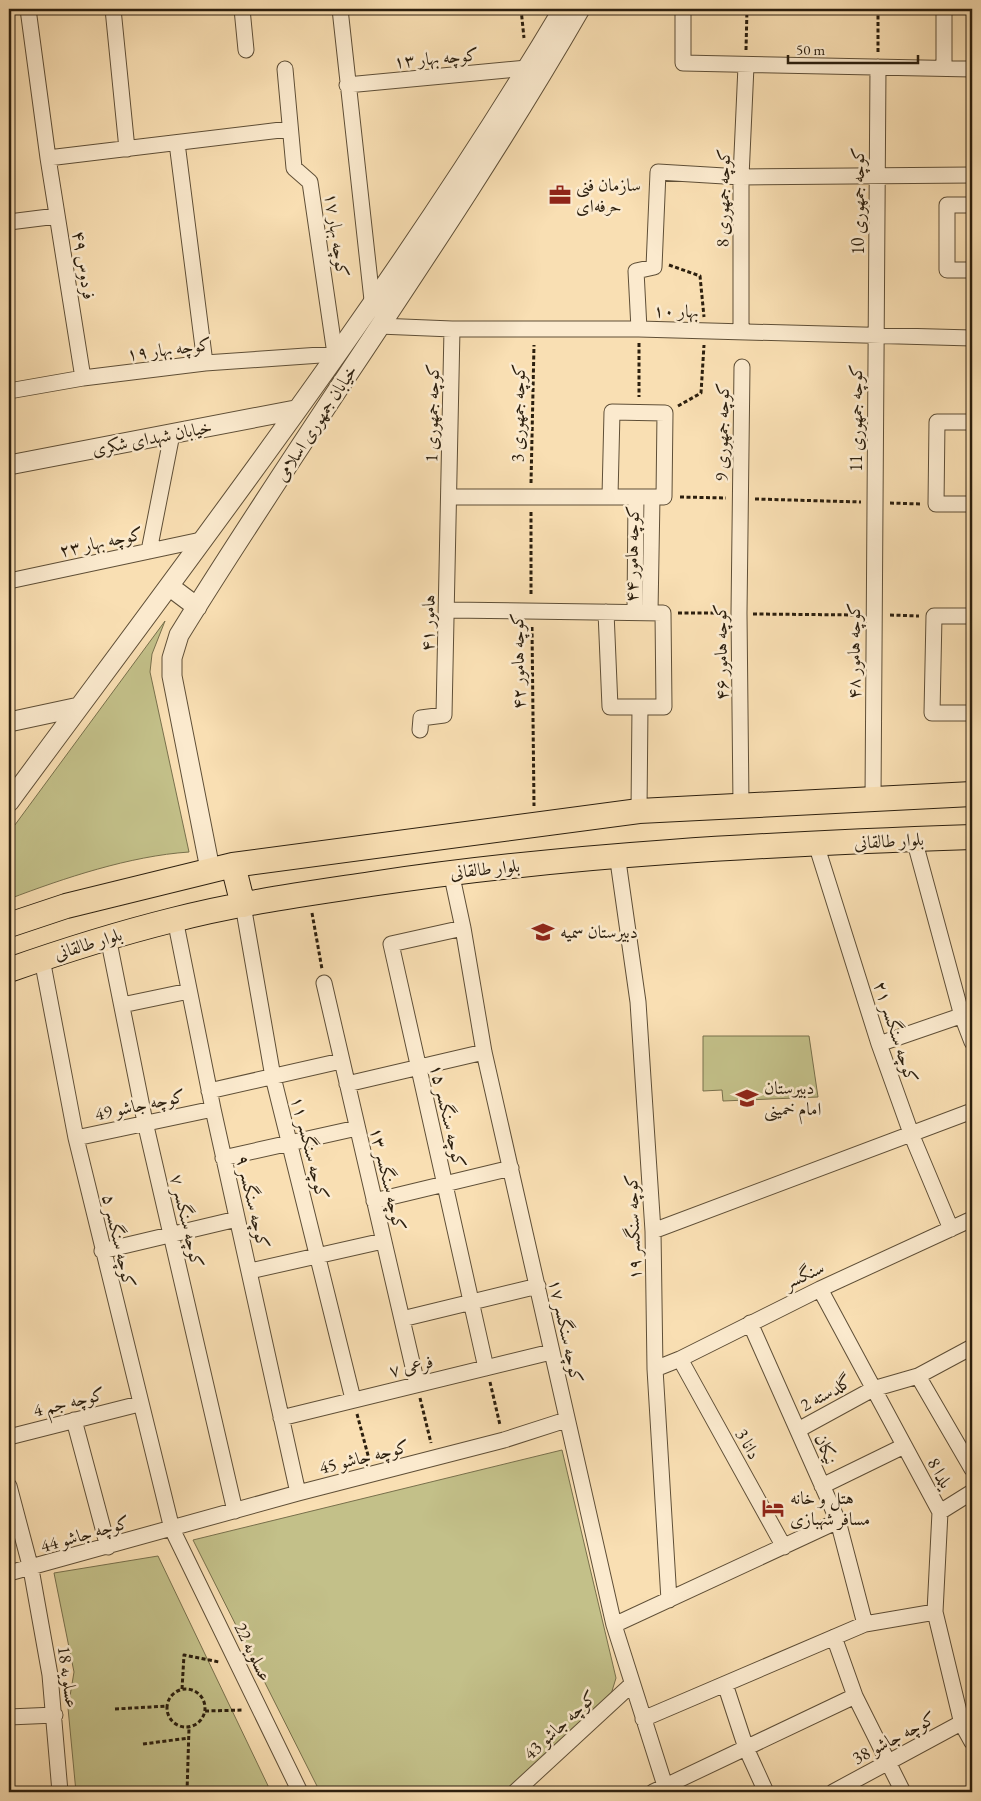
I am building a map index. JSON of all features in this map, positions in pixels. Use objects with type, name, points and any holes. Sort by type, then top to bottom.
[{"type":"main road","name":"بلوار طالقانی","points":[[9,925],[66,906],[210,869],[233,865],[639,810],[972,794]]},
{"type":"main road","name":"بلوار طالقانی","points":[[9,970],[108,937],[175,919],[309,893],[451,872],[617,854],[914,839],[972,838]]},
{"type":"main road","points":[[233,865],[243,905]]},
{"type":"street","name":"فردوس ۴۹","points":[[28,9],[48,158],[83,378]]},
{"type":"street","points":[[113,9],[126,149]]},
{"type":"street","points":[[242,9],[246,50]]},
{"type":"street","points":[[340,9],[372,300]]},
{"type":"street","name":"خیابان جمهوری اسلامی","points":[[9,802],[169,586],[335,354],[460,175],[563,9]]},
{"type":"street","name":"خیابان جمهوری اسلامی","points":[[210,869],[172,676],[172,658],[177,642],[196,607],[545,69],[580,9]]},
{"type":"street","points":[[683,9],[683,63],[746,66],[972,69]]},
{"type":"street","points":[[944,9],[944,68]]},
{"type":"street","name":"کوچه جمهوری 8","points":[[740,331],[741,177],[746,66]]},
{"type":"street","name":"کوچه جمهوری 10","points":[[875,334],[878,67]]},
{"type":"street","name":"کوچه بهار ۱۳","points":[[347,85],[528,68]]},
{"type":"street","name":"کوچه بهار ۱۷","points":[[285,69],[294,168],[310,182],[335,354]]},
{"type":"street","points":[[48,158],[289,129]]},
{"type":"street","points":[[177,143],[205,363]]},
{"type":"street","points":[[639,329],[636,271],[654,267],[658,172],[741,177],[972,175]]},
{"type":"street","points":[[972,205],[947,205],[947,270],[972,270]]},
{"type":"street","points":[[9,222],[57,216]]},
{"type":"street","name":"بهار ۱۰","points":[[379,326],[452,329],[534,328],[740,331],[972,338]]},
{"type":"street","name":"کوچه جمهوری 1","points":[[450,497],[452,329]]},
{"type":"street","name":"کوچه جمهوری 11","points":[[874,503],[875,334]]},
{"type":"street","name":"کوچه بهار ۱۹","points":[[9,391],[83,378],[205,363],[335,354]]},
{"type":"street","name":"کوچه جمهوری 9","points":[[739,498],[742,367]]},
{"type":"street","name":"خیابان شهدای شکری","points":[[9,465],[295,410]]},
{"type":"street","points":[[610,496],[612,412],[665,413]]},
{"type":"street","name":"کوچه هامور ۴۴","points":[[650,612],[651,550],[658,497],[665,413]]},
{"type":"street","points":[[972,422],[937,422],[936,504],[972,504]]},
{"type":"street","points":[[149,551],[172,434]]},
{"type":"street","points":[[450,497],[658,497]]},
{"type":"street","name":"هامور ۴۱","points":[[420,730],[421,718],[444,715],[450,497]]},
{"type":"street","name":"کوچه هامور ۴۴","points":[[636,497],[636,550],[650,612]]},
{"type":"street","name":"کوچه هامور ۴۶","points":[[739,498],[741,805]]},
{"type":"street","name":"کوچه هامور ۴۸","points":[[873,799],[874,503]]},
{"type":"street","name":"کوچه بهار ۲۳","points":[[9,581],[201,540]]},
{"type":"street","points":[[636,550],[651,550]]},
{"type":"street","points":[[169,586],[196,607]]},
{"type":"street","points":[[448,610],[650,612],[664,707],[610,707],[606,612]]},
{"type":"street","points":[[972,616],[934,616],[932,713],[972,713]]},
{"type":"street","points":[[9,722],[79,707]]},
{"type":"street","points":[[639,810],[640,707]]},
{"type":"street","points":[[914,839],[967,1014],[972,1042]]},
{"type":"street","name":"کوچه سنگسر ۲۱","points":[[816,844],[879,1044],[912,1136],[951,1229]]},
{"type":"street","name":"کوچه سنگسر ۱۹","points":[[617,854],[638,1002],[653,1231],[655,1369],[669,1600]]},
{"type":"street","name":"کوچه سنگسر ۱۷","points":[[451,872],[464,928],[484,1052],[538,1286],[566,1420],[614,1624],[631,1685],[643,1719],[661,1790]]},
{"type":"street","name":"کوچه سنگسر ۱۱","points":[[243,905],[273,1077],[353,1399]]},
{"type":"street","name":"کوچه سنگسر ۹","points":[[175,919],[223,1158],[250,1271],[298,1493]]},
{"type":"street","name":"کوچه سنگسر ۱۵","points":[[464,928],[391,944],[486,1368]]},
{"type":"street","name":"کوچه سنگسر ۷","points":[[108,937],[145,1122],[234,1511]]},
{"type":"street","name":"کوچه سنگسر ۵","points":[[42,959],[76,1138],[139,1404],[172,1529]]},
{"type":"street","name":"کوچه سنگسر ۱۳","points":[[324,983],[417,1384]]},
{"type":"street","points":[[122,1006],[189,991]]},
{"type":"street","points":[[879,1044],[967,1014]]},
{"type":"street","points":[[347,1084],[484,1052]]},
{"type":"street","points":[[209,1091],[341,1061]]},
{"type":"street","name":"کوچه جاشو 49","points":[[76,1138],[213,1109]]},
{"type":"street","points":[[653,1231],[912,1136],[972,1111]]},
{"type":"street","points":[[223,1158],[357,1128]]},
{"type":"street","points":[[374,1201],[511,1168]]},
{"type":"street","points":[[102,1251],[172,1236],[237,1219]]},
{"type":"street","name":"سنگسر","points":[[655,1369],[680,1359],[820,1289],[972,1219]]},
{"type":"street","points":[[250,1271],[384,1241]]},
{"type":"street","points":[[402,1319],[538,1286]]},
{"type":"street","name":"یلدا 8","points":[[820,1289],[940,1512],[935,1612],[972,1742]]},
{"type":"street","name":"نیکان","points":[[750,1323],[838,1521],[865,1624]]},
{"type":"street","name":"گلدسته 2","points":[[798,1430],[873,1389],[918,1376],[972,1347]]},
{"type":"street","name":"فرعی ۷","points":[[281,1418],[551,1352]]},
{"type":"street","name":"دانا 3","points":[[680,1359],[784,1547]]},
{"type":"street","points":[[918,1376],[972,1469]]},
{"type":"street","name":"کوچه جم 4","points":[[9,1437],[139,1404]]},
{"type":"street","points":[[74,1420],[108,1547]]},
{"type":"street","name":"کوچه جاشو 45","points":[[172,1529],[298,1493],[504,1440],[566,1420]]},
{"type":"street","points":[[822,1486],[904,1446]]},
{"type":"street","name":"عسلویه 18","points":[[9,1486],[31,1569],[55,1715],[60,1792]]},
{"type":"street","points":[[940,1512],[972,1492]]},
{"type":"street","points":[[614,1624],[838,1521]]},
{"type":"street","name":"کوچه جاشو 44","points":[[9,1573],[31,1569],[172,1529]]},
{"type":"street","name":"عسلویه 22","points":[[172,1529],[300,1792]]},
{"type":"street","points":[[643,1719],[865,1624],[935,1612]]},
{"type":"street","points":[[834,1637],[855,1696],[903,1792]]},
{"type":"street","points":[[725,1684],[746,1748],[766,1792]]},
{"type":"street","name":"کوچه جاشو 43","points":[[515,1792],[631,1685]]},
{"type":"street","points":[[661,1790],[855,1696]]},
{"type":"street","points":[[9,1717],[55,1715]]},
{"type":"street","name":"کوچه جاشو 38","points":[[833,1792],[967,1721]]},
{"type":"path","points":[[746,66],[747,9]]},
{"type":"path","points":[[878,9],[878,67]]},
{"type":"path","points":[[654,259],[700,276],[705,331],[701,393],[665,413]]},
{"type":"path","name":"کوچه جمهوری 3","points":[[531,498],[534,328]]},
{"type":"path","points":[[639,329],[639,412]]},
{"type":"path","points":[[658,497],[936,504]]},
{"type":"path","name":"کوچه هامور ۴۲","points":[[531,498],[535,824]]},
{"type":"path","points":[[650,612],[934,616]]},
{"type":"path","points":[[309,893],[324,983]]},
{"type":"path","points":[[486,1368],[504,1440]]},
{"type":"path","points":[[417,1384],[435,1458]]},
{"type":"path","points":[[353,1399],[373,1474]]},
{"type":"path","points":[[182,1689],[184,1655],[239,1667]]},
{"type":"path","points":[[182,1689],[194,1691],[203,1699],[205,1711],[200,1722],[189,1728],[177,1726],[168,1718],[167,1706],[172,1695],[182,1689]]},
{"type":"path","points":[[115,1709],[167,1706]]},
{"type":"path","points":[[205,1711],[260,1710]]},
{"type":"path","points":[[187,1792],[189,1728]]},
{"type":"path","points":[[143,1744],[189,1738]]},
{"type":"shaded area","points":[[165,621],[152,654],[150,672],[189,852],[144,858],[98,869],[9,899],[9,833]]},
{"type":"shaded area","points":[[703,1036],[809,1036],[818,1097],[723,1101],[722,1090],[703,1091]]},
{"type":"shaded area","points":[[562,1450],[616,1678],[608,1704],[506,1792],[320,1792],[193,1540]]},
{"type":"shaded area","points":[[158,1556],[271,1792],[76,1792],[68,1708],[74,1672],[54,1573]]},
{"type":"place","name":"سازمان فنی حرفه‌ای","points":[[560,195]]},
{"type":"place","name":"دبیرستان سمیه","points":[[543,932]]},
{"type":"place","name":"دبیرستان امام خمینی","points":[[747,1098]]},
{"type":"place","name":"هتل و خانه مسافر شهبازی","points":[[773,1508]]}]
